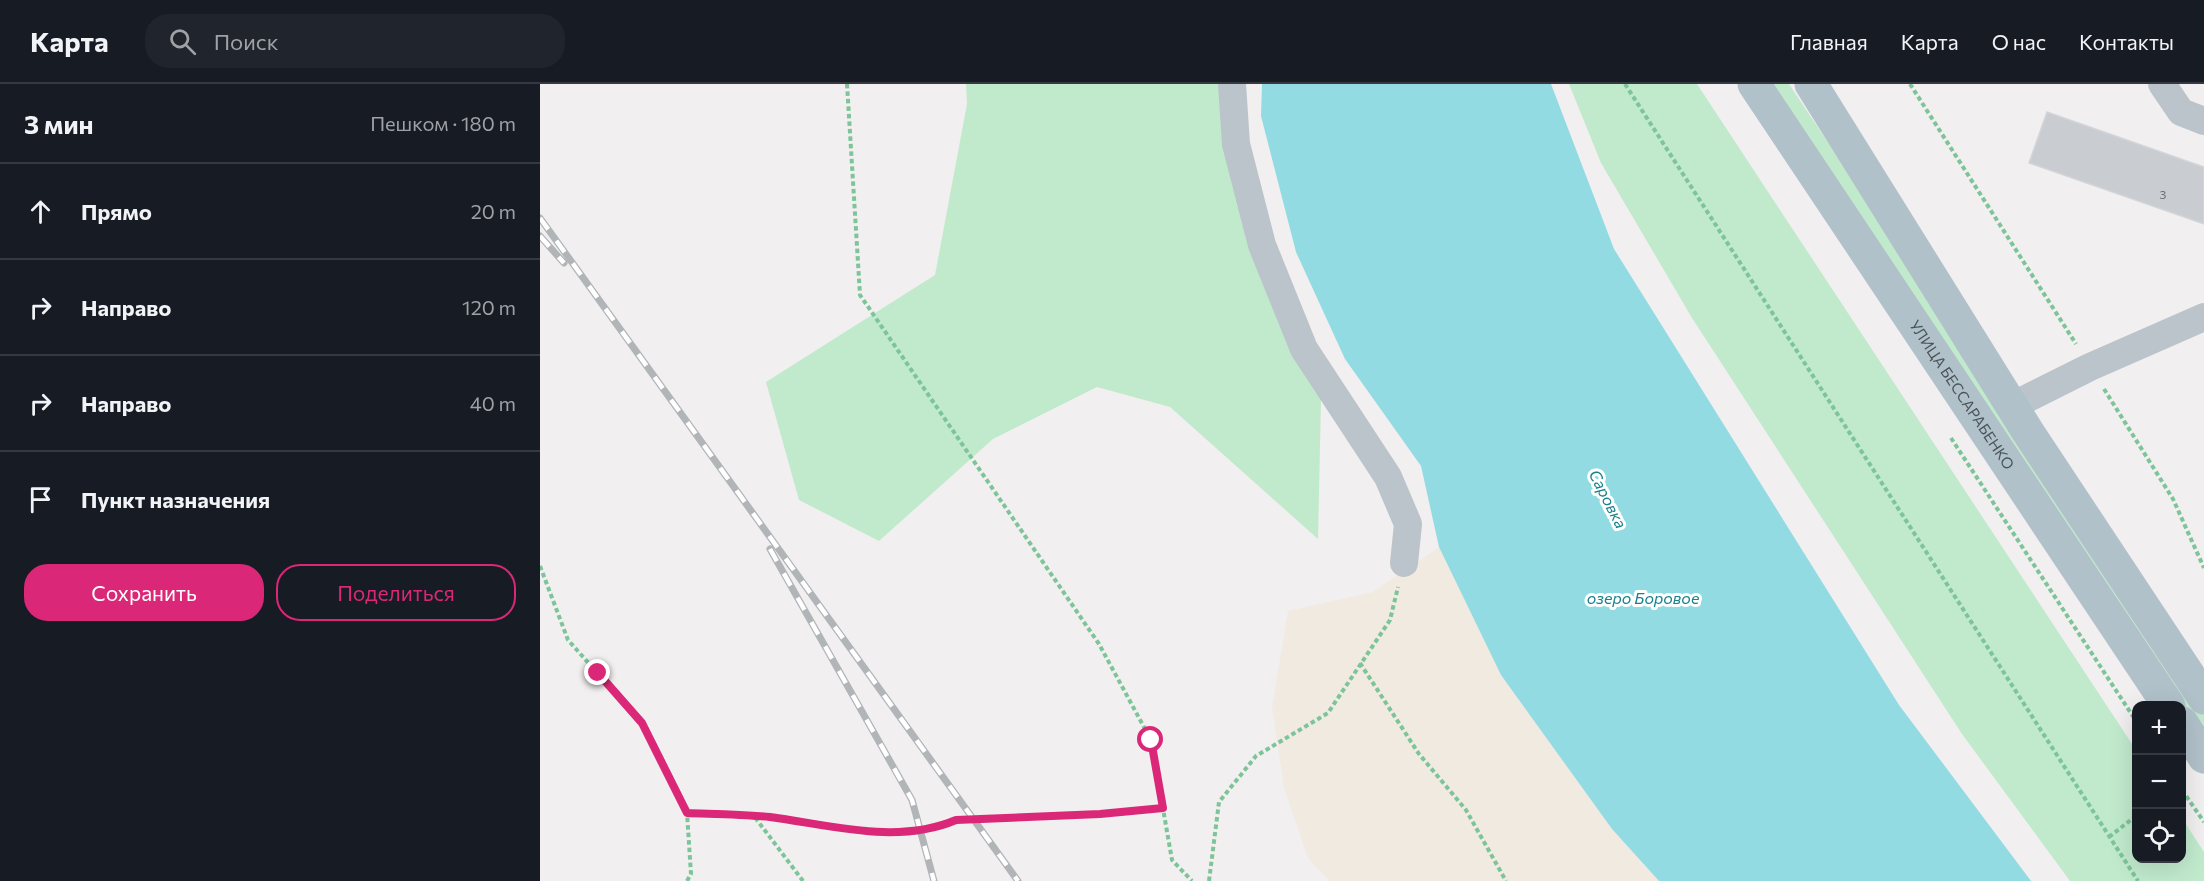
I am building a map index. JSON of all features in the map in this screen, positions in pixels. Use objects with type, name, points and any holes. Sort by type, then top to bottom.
[{"type":"main road","name":"УЛИЦА БЕССАРАБЕНКО","points":[[1754,84],[2166,701]]},
{"type":"main road","points":[[1811,84],[2012,406],[2204,698]]},
{"type":"main road","points":[[2186,730],[2204,757]]},
{"type":"lane","points":[[1232,84],[1236,144],[1262,245],[1304,349],[1388,477],[1408,524],[1404,563]]},
{"type":"lane","points":[[2162,84],[2181,112],[2204,121]]},
{"type":"lane","points":[[2012,406],[2090,367],[2204,317]]},
{"type":"path","points":[[847,84],[860,295],[1099,644],[1151,740],[1172,860],[1192,881]]},
{"type":"path","points":[[1625,84],[2138,881]]},
{"type":"path","points":[[1910,84],[2173,499],[2204,568]]},
{"type":"path","points":[[1209,881],[1220,802],[1256,756],[1328,712],[1390,620],[1404,563]]},
{"type":"path","points":[[540,566],[568,640],[642,723],[687,813],[692,874],[687,881]]},
{"type":"path","points":[[1360,663],[1419,754],[1466,810],[1506,881]]},
{"type":"path","points":[[2186,797],[2204,822]]},
{"type":"path","points":[[687,813],[754,816],[866,833],[936,829],[956,820],[1100,814],[1163,808]]},
{"type":"path","points":[[754,816],[803,881]]},
{"type":"path","points":[[2109,837],[2132,819]]},
{"type":"green space","points":[[966,84],[1222,84],[1321,399],[1318,539],[1170,407],[1097,387],[993,439],[879,541],[799,500],[766,382],[935,275],[967,104]]},
{"type":"green space","points":[[1569,84],[1697,84],[2132,744],[2132,863],[2186,863],[2186,824],[2204,852],[2204,881],[2070,881],[1962,734],[1692,318],[1601,163]]},
{"type":"green space","points":[[1772,84],[1789,84],[2204,706],[2204,734],[2186,710],[2186,701],[2180,701]]},
{"type":"sand","points":[[1439,547],[1501,675],[1612,829],[1659,881],[1330,881],[1308,858],[1284,788],[1272,707],[1288,611],[1373,592]]},
{"type":"water","name":"озеро Боровое","points":[[1262,84],[1551,84],[1614,249],[1899,705],[2031,881],[1659,881],[1612,829],[1501,675],[1439,547],[1421,466],[1345,359],[1296,252],[1261,116]]},
{"type":"building","points":[[2047,112],[2204,167],[2204,224],[2029,163]]},
{"type":"railway","points":[[540,218],[1018,881]]},
{"type":"railway","points":[[540,236],[564,263]]},
{"type":"railway","points":[[770,549],[912,800],[934,881]]},
{"type":"route","points":[[598,673],[642,723],[687,813],[754,816],[866,833],[936,829],[956,820],[1100,814],[1163,808],[1151,740]]},
{"type":"water label","name":"Саровка","points":[[1608,499]]}]
